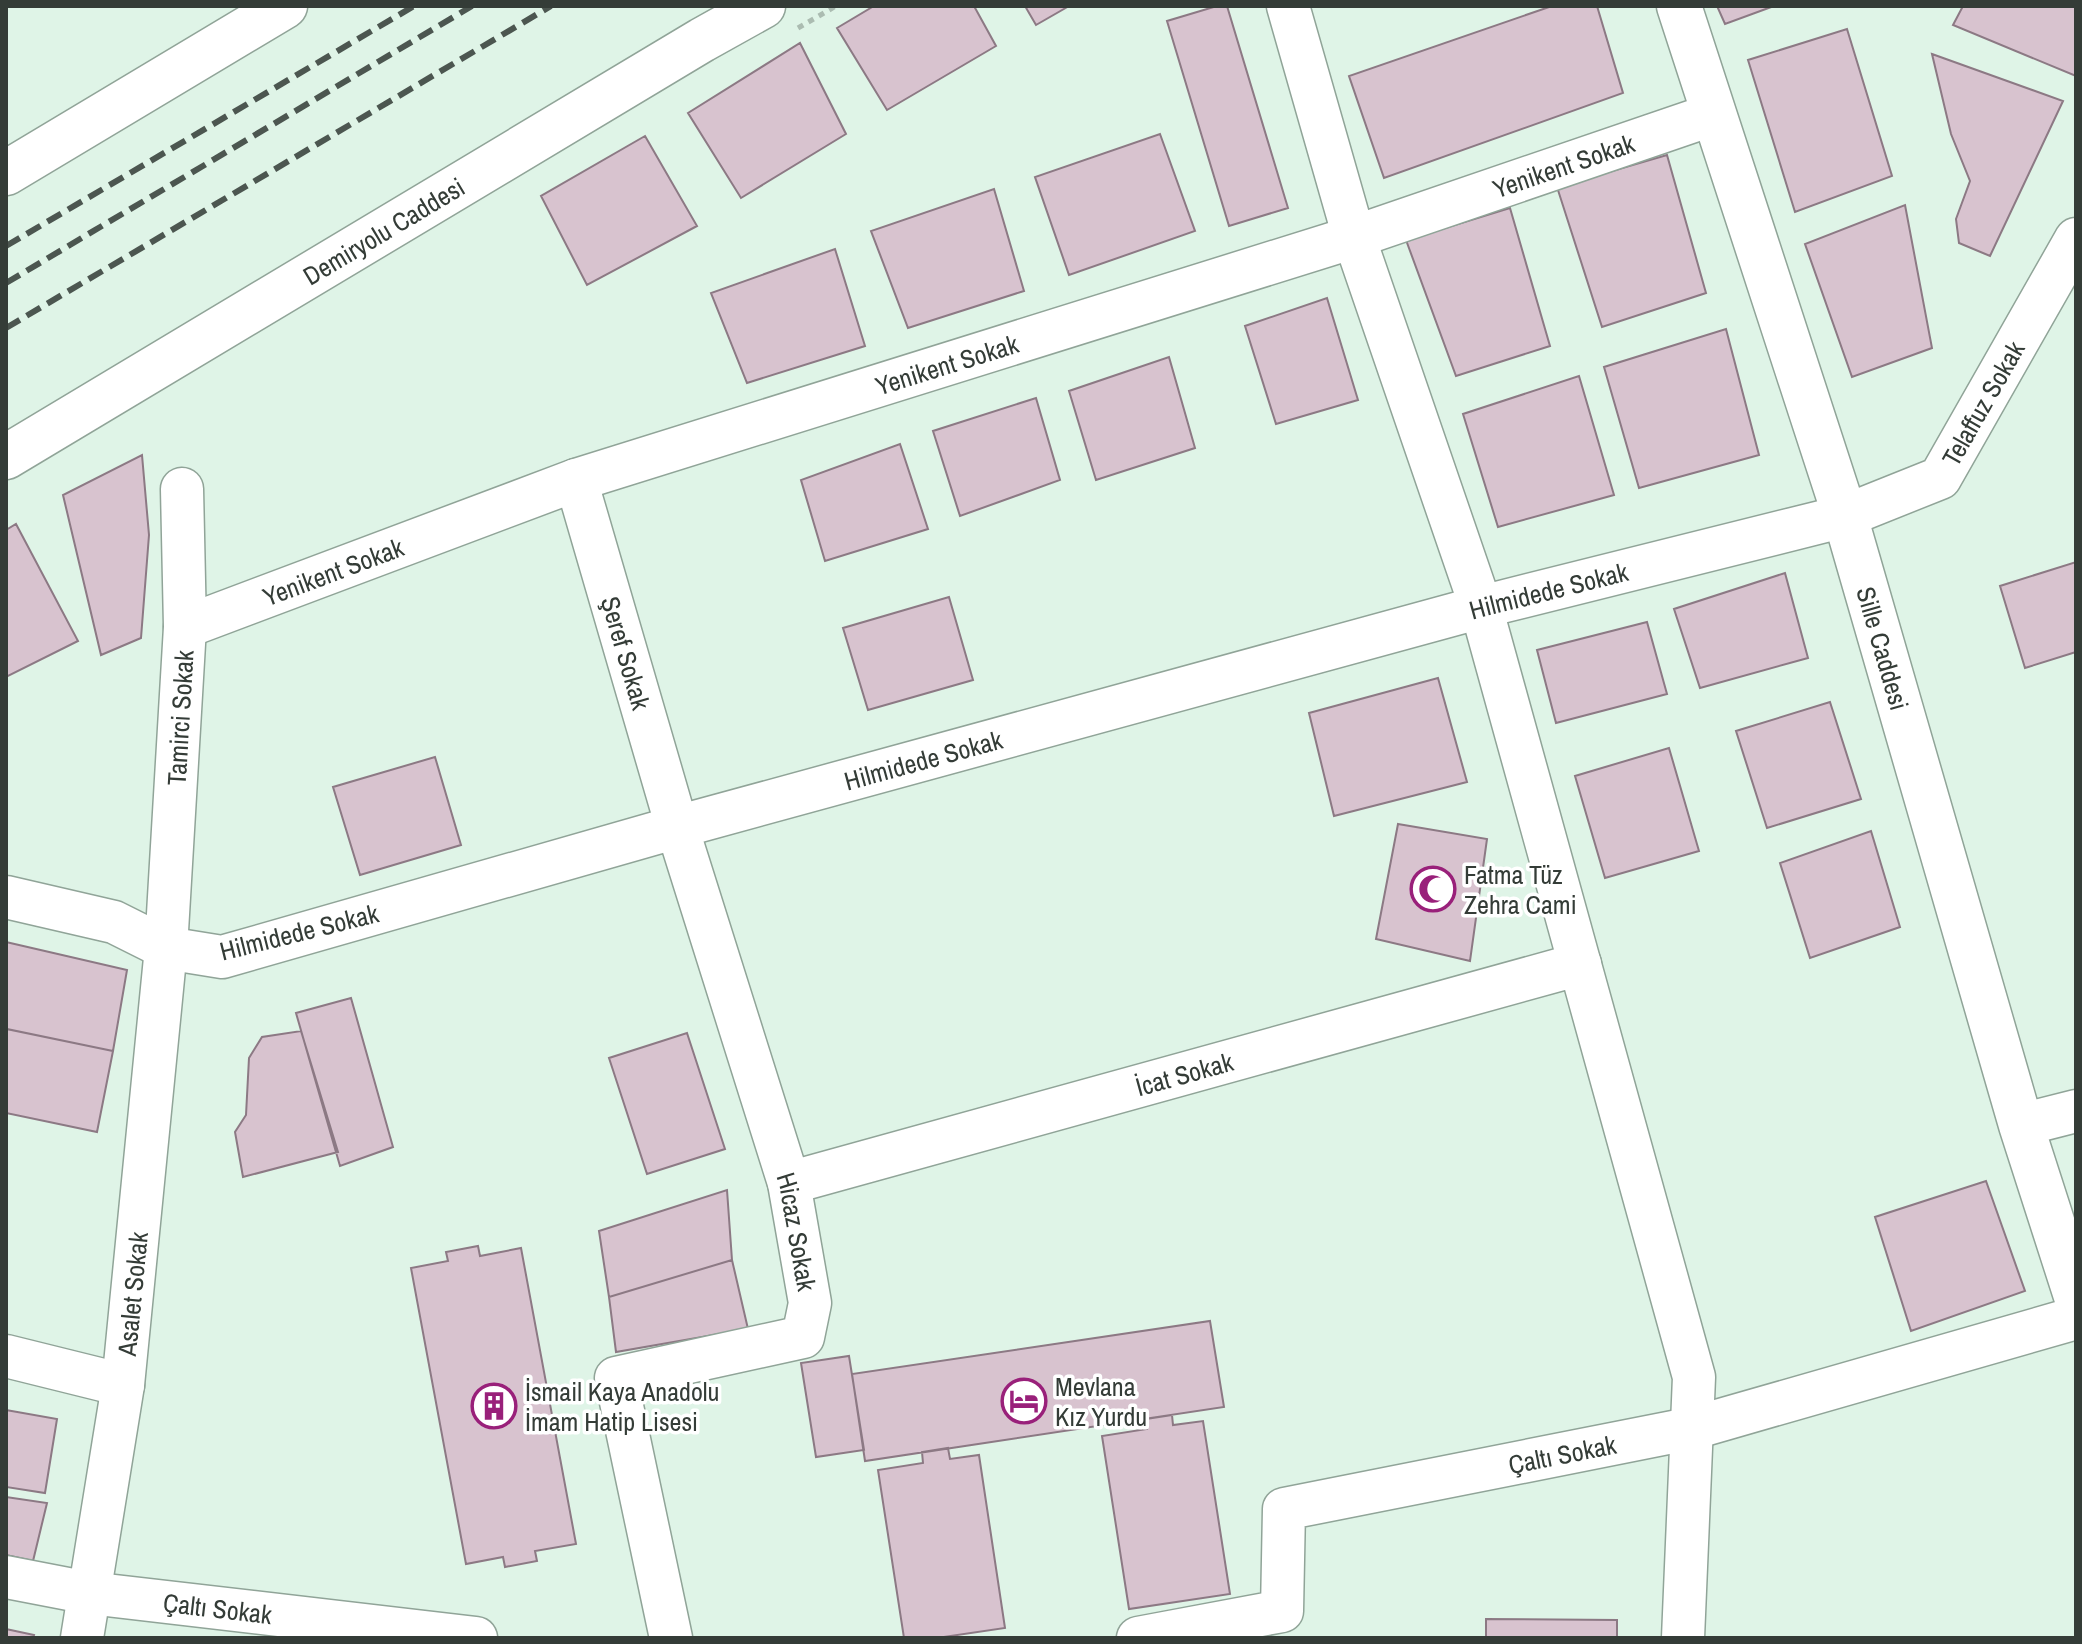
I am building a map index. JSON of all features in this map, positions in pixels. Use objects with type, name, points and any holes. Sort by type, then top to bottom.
[{"type":"street","points":[[6,173],[285,6]]},
{"type":"street","name":"Demiryolu Caddesi","points":[[6,457],[763,6]]},
{"type":"street","points":[[1288,6],[1354,237],[1481,607],[1694,1377],[1683,1638]]},
{"type":"street","name":"Sille Caddesi","points":[[1679,6],[1845,516],[2021,1125],[2076,1296]]},
{"type":"street","name":"Yenikent Sokak","points":[[185,627],[576,480],[1354,237],[1714,114]]},
{"type":"street","name":"Telaffuz Sokak","points":[[1845,516],[1940,478],[2076,239]]},
{"type":"street","name":"Şeref Sokak","points":[[576,480],[677,827]]},
{"type":"street","name":"Tamirci Sokak","points":[[166,948],[185,627],[182,489]]},
{"type":"street","name":"Hilmidede Sokak","points":[[6,897],[114,922],[166,948],[222,957],[677,827],[1481,607],[1845,516]]},
{"type":"street","name":"Hicaz Sokak","points":[[671,1638],[616,1378],[803,1337],[810,1303],[789,1183],[677,827]]},
{"type":"street","name":"Asalet Sokak","points":[[82,1638],[123,1385],[166,948]]},
{"type":"street","name":"İcat Sokak","points":[[789,1183],[1580,964]]},
{"type":"street","points":[[2021,1125],[2076,1111]]},
{"type":"street","name":"Çaltı Sokak","points":[[1138,1638],[1282,1624],[1284,1509],[1693,1428],[2076,1318]]},
{"type":"street","points":[[6,1356],[123,1385]]},
{"type":"street","name":"Çaltı Sokak","points":[[6,1577],[89,1593],[476,1638]]},
{"type":"building","points":[[874,6],[974,6],[996,46],[887,110],[837,28]]},
{"type":"building","points":[[1025,6],[1069,6],[1036,25]]},
{"type":"building","points":[[1217,6],[1227,6],[1288,208],[1229,226],[1167,21]]},
{"type":"building","points":[[1552,6],[1597,6],[1623,93],[1384,178],[1349,76]]},
{"type":"building","points":[[1717,6],[1774,6],[1725,24]]},
{"type":"building","points":[[1963,6],[2076,6],[2076,76],[1953,25]]},
{"type":"building","points":[[1847,29],[1892,176],[1795,212],[1748,60]]},
{"type":"building","points":[[800,43],[846,134],[741,198],[688,113]]},
{"type":"building","points":[[1932,54],[2063,101],[1990,256],[1959,243],[1956,219],[1970,181],[1951,134]]},
{"type":"building","points":[[1160,134],[1195,231],[1069,275],[1035,177]]},
{"type":"building","points":[[645,136],[697,226],[587,285],[541,196]]},
{"type":"building","points":[[1667,155],[1706,293],[1602,327],[1557,187]]},
{"type":"building","points":[[994,189],[1024,291],[908,328],[871,231]]},
{"type":"building","points":[[1905,205],[1932,348],[1852,377],[1805,244]]},
{"type":"building","points":[[1510,208],[1550,346],[1456,376],[1406,240]]},
{"type":"building","points":[[835,249],[865,346],[747,383],[711,293]]},
{"type":"building","points":[[1327,298],[1358,400],[1276,424],[1245,326]]},
{"type":"building","points":[[1726,329],[1759,455],[1639,488],[1604,367]]},
{"type":"building","points":[[1169,357],[1195,448],[1096,480],[1069,391]]},
{"type":"building","points":[[1579,376],[1614,495],[1498,527],[1463,414]]},
{"type":"building","points":[[1036,398],[1060,480],[960,516],[933,431]]},
{"type":"building","points":[[900,444],[928,529],[825,561],[801,480]]},
{"type":"building","points":[[142,455],[149,535],[141,638],[101,655],[63,495]]},
{"type":"building","points":[[16,524],[78,641],[6,677],[6,530]]},
{"type":"building","points":[[2076,562],[2076,652],[2025,668],[2000,586]]},
{"type":"building","points":[[1785,573],[1808,658],[1700,688],[1674,609]]},
{"type":"building","points":[[949,597],[973,680],[868,710],[843,628]]},
{"type":"building","points":[[1647,622],[1667,694],[1556,723],[1537,650]]},
{"type":"building","points":[[1438,678],[1467,782],[1334,816],[1309,713]]},
{"type":"building","points":[[1830,702],[1861,799],[1767,828],[1736,731]]},
{"type":"building","points":[[1669,748],[1699,851],[1605,878],[1575,776]]},
{"type":"building","points":[[435,757],[461,845],[360,875],[333,787]]},
{"type":"building","name":"Fatma Tüz Zehra Cami","points":[[1398,824],[1487,839],[1470,961],[1376,939]]},
{"type":"building","points":[[1871,831],[1900,927],[1810,958],[1780,863]]},
{"type":"building","points":[[6,942],[127,970],[113,1051],[6,1029]]},
{"type":"building","points":[[351,998],[393,1147],[340,1166],[296,1013]]},
{"type":"building","points":[[7,1029],[113,1051],[97,1132],[6,1113]]},
{"type":"building","points":[[301,1031],[338,1152],[243,1177],[235,1132],[246,1115],[249,1058],[262,1037]]},
{"type":"building","points":[[687,1033],[725,1149],[647,1174],[609,1058]]},
{"type":"building","points":[[1986,1181],[2025,1291],[1911,1331],[1875,1217]]},
{"type":"building","points":[[727,1190],[732,1260],[609,1297],[599,1231]]},
{"type":"building","name":"İsmail Kaya Anadolu İmam Hatip Lisesi","points":[[478,1246],[480,1256],[521,1248],[576,1544],[535,1551],[537,1561],[505,1567],[503,1557],[466,1564],[411,1268],[448,1261],[446,1252]]},
{"type":"building","points":[[732,1260],[748,1329],[616,1352],[609,1297]]},
{"type":"building","points":[[1210,1321],[1224,1407],[865,1461],[852,1374]]},
{"type":"building","points":[[849,1356],[864,1450],[816,1457],[801,1363]]},
{"type":"building","points":[[6,1410],[57,1419],[45,1493],[6,1487]]},
{"type":"building","points":[[1172,1415],[1173,1425],[1203,1421],[1230,1594],[1129,1609],[1102,1436],[1147,1429],[1146,1419]]},
{"type":"building","points":[[948,1448],[950,1459],[979,1455],[1005,1628],[937,1638],[904,1638],[878,1470],[923,1463],[922,1452]]},
{"type":"building","points":[[6,1497],[47,1503],[33,1561],[6,1555]]},
{"type":"building","points":[[1486,1619],[1617,1620],[1617,1638],[1486,1638]]},
{"type":"building","points":[[6,1629],[34,1635],[33,1638],[6,1638]]},
{"type":"railway","points":[[6,246],[414,6]]},
{"type":"railway","points":[[6,283],[472,6]]},
{"type":"railway","points":[[6,328],[551,6]]},
{"type":"place","name":"Fatma Tüz Zehra Cami","points":[[1433,889]]},
{"type":"place","name":"Mevlana Kız Yurdu","points":[[1024,1401]]},
{"type":"place","name":"İsmail Kaya Anadolu İmam Hatip Lisesi","points":[[494,1406]]}]
